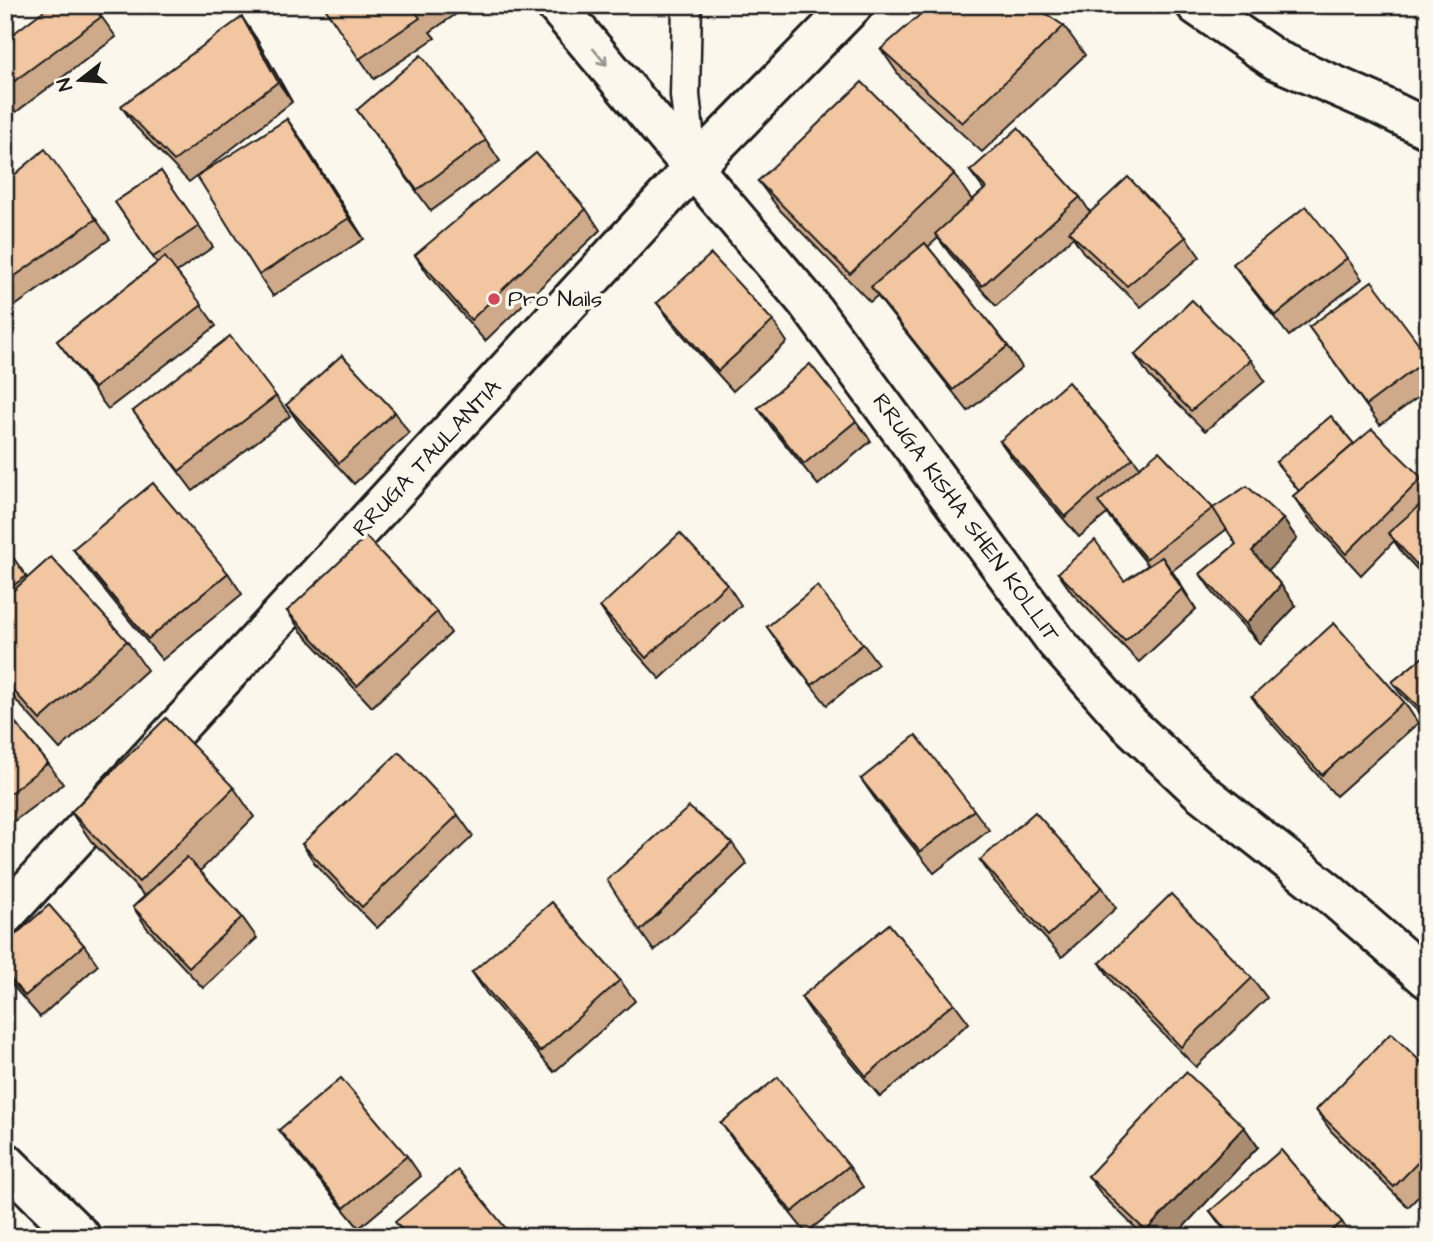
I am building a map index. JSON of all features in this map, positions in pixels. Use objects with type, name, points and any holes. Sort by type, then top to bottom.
[{"type":"street","name":"RRUGA KISHA SHEN KOLLIT","points":[[556,5],[807,302],[1057,643],[1128,723],[1200,791],[1328,892],[1428,979]]},
{"type":"street","name":"RRUGA TAULANTIA","points":[[5,915],[693,168],[853,5]]},
{"type":"street","points":[[1196,5],[1276,60],[1428,129]]},
{"type":"street","points":[[5,1162],[81,1237]]},
{"type":"lane","points":[[687,5],[685,94],[693,168]]},
{"type":"building","points":[[51,5],[93,5],[101,17],[5,88],[5,40]]},
{"type":"building","points":[[323,5],[424,5],[415,11],[420,18],[359,59]]},
{"type":"building","points":[[931,5],[1033,5],[1064,26],[962,123],[881,49]]},
{"type":"building","points":[[242,17],[278,82],[174,161],[121,106]]},
{"type":"building","points":[[421,55],[486,140],[417,190],[357,110]]},
{"type":"building","points":[[862,82],[954,174],[850,274],[758,181]]},
{"type":"building","points":[[287,119],[349,218],[259,275],[197,176]]},
{"type":"building","points":[[1018,128],[1080,197],[982,286],[935,234],[986,188],[970,171]]},
{"type":"building","points":[[45,149],[96,219],[5,283],[5,183]]},
{"type":"building","points":[[536,153],[586,209],[471,320],[415,255]]},
{"type":"building","points":[[1428,168],[1428,189],[1418,183]]},
{"type":"building","points":[[161,171],[199,226],[153,257],[115,202]]},
{"type":"building","points":[[1128,177],[1186,237],[1127,286],[1069,232]]},
{"type":"building","points":[[1306,206],[1347,258],[1275,316],[1233,264]]},
{"type":"building","points":[[925,243],[1008,346],[953,390],[871,287]]},
{"type":"building","points":[[711,254],[773,321],[718,371],[657,303]]},
{"type":"building","points":[[165,257],[202,305],[94,388],[57,341]]},
{"type":"building","points":[[1372,281],[1428,359],[1366,405],[1309,327]]},
{"type":"building","points":[[1192,300],[1251,360],[1191,411],[1135,355]]},
{"type":"building","points":[[230,336],[276,396],[179,471],[133,411]]},
{"type":"building","points":[[342,355],[395,412],[339,463],[286,405]]},
{"type":"building","points":[[810,364],[856,421],[804,464],[758,408]]},
{"type":"building","points":[[1068,382],[1133,458],[1065,517],[1000,441]]},
{"type":"building","points":[[1331,416],[1354,444],[1299,491],[1276,462]]},
{"type":"building","points":[[1372,429],[1422,478],[1346,554],[1293,496]]},
{"type":"building","points":[[1159,451],[1213,508],[1146,559],[1098,502]]},
{"type":"building","points":[[153,483],[228,573],[148,639],[73,549]]},
{"type":"building","points":[[1247,486],[1283,519],[1252,551],[1281,585],[1246,624],[1200,574],[1236,544],[1213,508]]},
{"type":"building","points":[[1428,498],[1428,577],[1388,533]]},
{"type":"building","points":[[680,533],[727,584],[646,658],[600,607]]},
{"type":"building","points":[[366,537],[437,612],[357,686],[287,611]]},
{"type":"building","points":[[1095,540],[1124,581],[1162,557],[1182,589],[1125,641],[1058,573]]},
{"type":"building","points":[[5,546],[26,576],[5,592]]},
{"type":"building","points":[[51,557],[127,641],[40,720],[5,681],[5,598]]},
{"type":"building","points":[[817,586],[863,644],[812,685],[767,627]]},
{"type":"building","points":[[1334,623],[1404,702],[1322,775],[1252,697]]},
{"type":"building","points":[[1428,653],[1428,702],[1420,708],[1392,682]]},
{"type":"building","points":[[5,710],[48,763],[5,797]]},
{"type":"building","points":[[166,718],[234,788],[139,882],[71,812]]},
{"type":"building","points":[[916,735],[974,810],[920,852],[861,779]]},
{"type":"building","points":[[399,752],[458,815],[362,907],[302,844]]},
{"type":"building","points":[[689,807],[732,843],[640,931],[607,880]]},
{"type":"building","points":[[1035,812],[1102,887],[1048,936],[980,860]]},
{"type":"building","points":[[187,857],[242,917],[189,967],[133,907]]},
{"type":"building","points":[[1171,894],[1252,978],[1181,1047],[1100,963]]},
{"type":"building","points":[[552,902],[620,980],[540,1052],[472,972]]},
{"type":"building","points":[[49,905],[84,945],[25,996],[5,973],[5,944]]},
{"type":"building","points":[[889,924],[954,1003],[866,1076],[801,997]]},
{"type":"building","points":[[1391,1033],[1428,1069],[1428,1152],[1394,1187],[1316,1110]]},
{"type":"building","points":[[1186,1072],[1244,1127],[1146,1231],[1088,1176]]},
{"type":"building","points":[[778,1077],[849,1166],[792,1212],[721,1123]]},
{"type":"building","points":[[341,1078],[407,1156],[344,1208],[279,1130]]},
{"type":"building","points":[[1281,1150],[1342,1222],[1324,1237],[1232,1237],[1210,1211]]},
{"type":"building","points":[[458,1170],[513,1237],[408,1237],[395,1222]]},
{"type":"place","name":"Pro Nails","points":[[494,299]]}]
